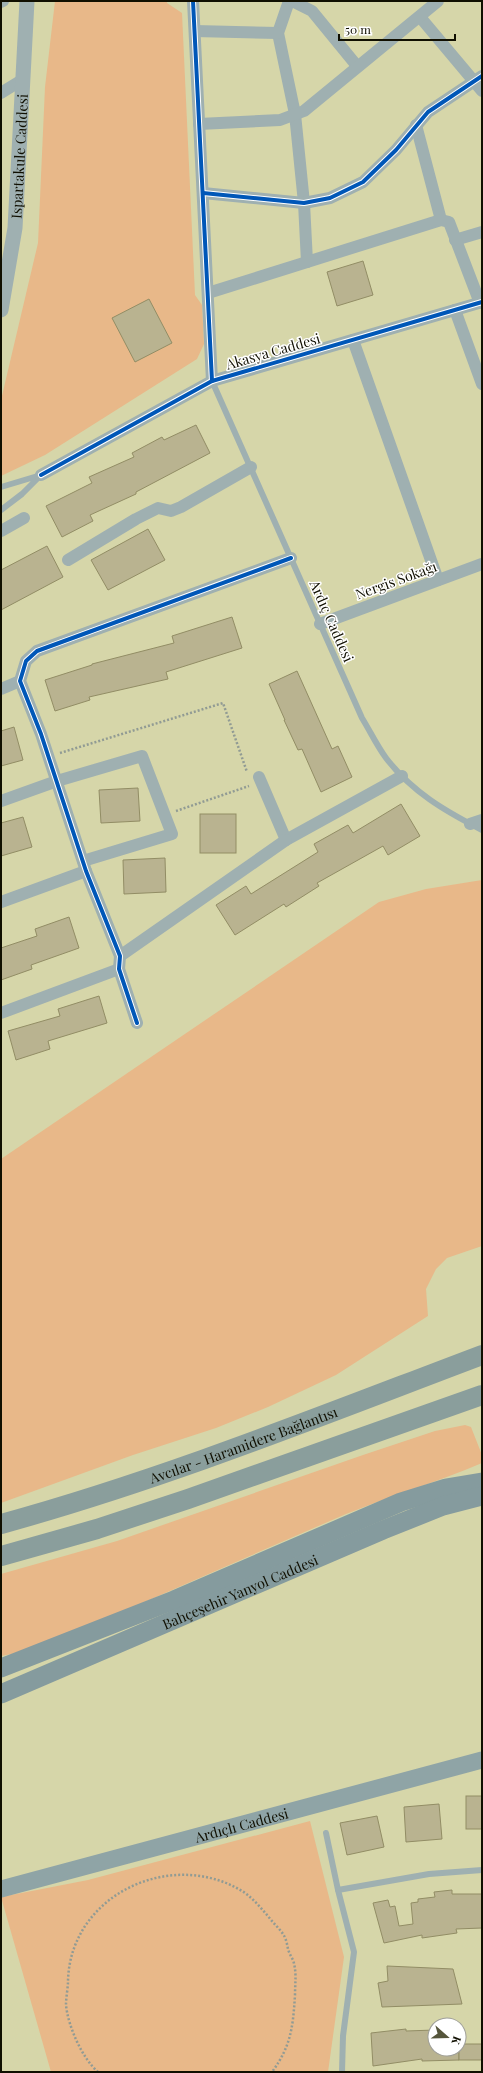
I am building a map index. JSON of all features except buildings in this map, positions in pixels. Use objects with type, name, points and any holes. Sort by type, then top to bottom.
[{"type":"highway","name":"Avcılar - Haramidere Bağlantısı","points":[[1,1524],[39,1513],[223,1452],[482,1355]]},
{"type":"highway","points":[[1,1556],[97,1529],[188,1499],[482,1395]]},
{"type":"main road","name":"Bahçeşehir Yanyol Caddesi","points":[[1,1668],[174,1600],[401,1502],[446,1488],[482,1482]]},
{"type":"main road","name":"Bahçeşehir Yanyol Caddesi","points":[[1,1694],[383,1530],[443,1506],[482,1496]]},
{"type":"main road","name":"Ardıçlı Caddesi","points":[[1,1889],[482,1760]]},
{"type":"street","name":"Ispartakule Caddesi","points":[[1,307],[15,228],[27,1]]},
{"type":"street","points":[[193,1],[212,381]]},
{"type":"street","points":[[289,1],[278,33],[295,114],[304,203],[306,262]]},
{"type":"street","points":[[292,1],[312,11],[357,66]]},
{"type":"street","points":[[199,124],[280,120],[304,111],[438,1]]},
{"type":"street","points":[[203,193],[304,203],[330,198],[363,182],[396,150],[428,112],[480,83],[420,17]]},
{"type":"street","points":[[195,31],[278,33]]},
{"type":"street","points":[[1,93],[22,80]]},
{"type":"street","points":[[416,125],[441,220]]},
{"type":"street","points":[[208,293],[441,220],[448,222],[481,302]]},
{"type":"street","points":[[455,240],[482,232]]},
{"type":"street","name":"Akasya Caddesi","points":[[41,475],[212,381],[481,302]]},
{"type":"street","points":[[455,310],[482,384]]},
{"type":"street","points":[[353,340],[438,580]]},
{"type":"street","points":[[68,560],[136,519],[158,508],[171,511],[181,507],[251,467]]},
{"type":"street","points":[[1,531],[24,518]]},
{"type":"street","points":[[137,1023],[119,969],[120,956],[85,866],[57,781],[20,681],[26,661],[37,650],[291,558]]},
{"type":"street","name":"Nergis Sokağı","points":[[320,624],[482,564]]},
{"type":"street","points":[[1,689],[20,681]]},
{"type":"street","points":[[1,801],[57,781],[142,756],[172,834],[85,866],[1,902]]},
{"type":"street","points":[[120,956],[286,840],[402,776]]},
{"type":"street","points":[[252,777],[286,840]]},
{"type":"street","points":[[470,824],[482,820]]},
{"type":"street","points":[[1,1013],[119,969]]},
{"type":"lane","name":"Ardıç Caddesi","points":[[212,381],[362,718],[386,758],[416,791],[455,816],[482,830]]},
{"type":"lane","name":"Akasya Caddesi","points":[[1,487],[41,475]]},
{"type":"lane","name":"Akasya Caddesi","points":[[1,510],[22,494],[41,475]]},
{"type":"lane","points":[[326,1833],[338,1890],[354,1952],[343,2036],[342,2072]]},
{"type":"lane","points":[[338,1890],[429,1874],[482,1870]]},
{"type":"path","points":[[48,756],[223,703],[252,777],[252,785],[164,815]]},
{"type":"path","points":[[98,2072],[84,2056],[76,2040],[66,2005],[68,1969],[76,1944],[86,1923],[110,1897],[145,1879],[167,1875],[202,1877],[227,1884],[243,1892],[258,1905],[285,1936],[293,1961],[297,1981],[295,2010],[293,2028],[288,2046],[272,2072]]},
{"type":"shaded area","points":[[55,1],[167,1],[167,3],[182,13],[195,295],[202,305],[204,344],[197,359],[45,455],[1,476],[1,400],[38,243],[45,87]]},
{"type":"shaded area","points":[[482,880],[482,1246],[447,1258],[436,1269],[426,1289],[428,1316],[336,1375],[268,1407],[216,1428],[133,1455],[1,1503],[1,1159],[379,902],[426,889]]},
{"type":"shaded area","points":[[465,1425],[471,1427],[482,1455],[482,1463],[346,1514],[55,1641],[22,1652],[1,1656],[1,1574],[117,1541],[435,1431]]},
{"type":"shaded area","points":[[310,1821],[344,1957],[328,2072],[51,2072],[1,1897],[88,1880]]},
{"type":"cycle path","points":[[193,1],[212,381]]},
{"type":"cycle path","points":[[203,193],[304,203],[330,198],[363,182],[396,150],[428,112],[482,76]]},
{"type":"cycle path","points":[[41,475],[212,381],[482,302]]},
{"type":"cycle path","points":[[137,1023],[119,969],[120,956],[86,871],[41,734],[20,681],[26,661],[37,651],[291,558]]}]
